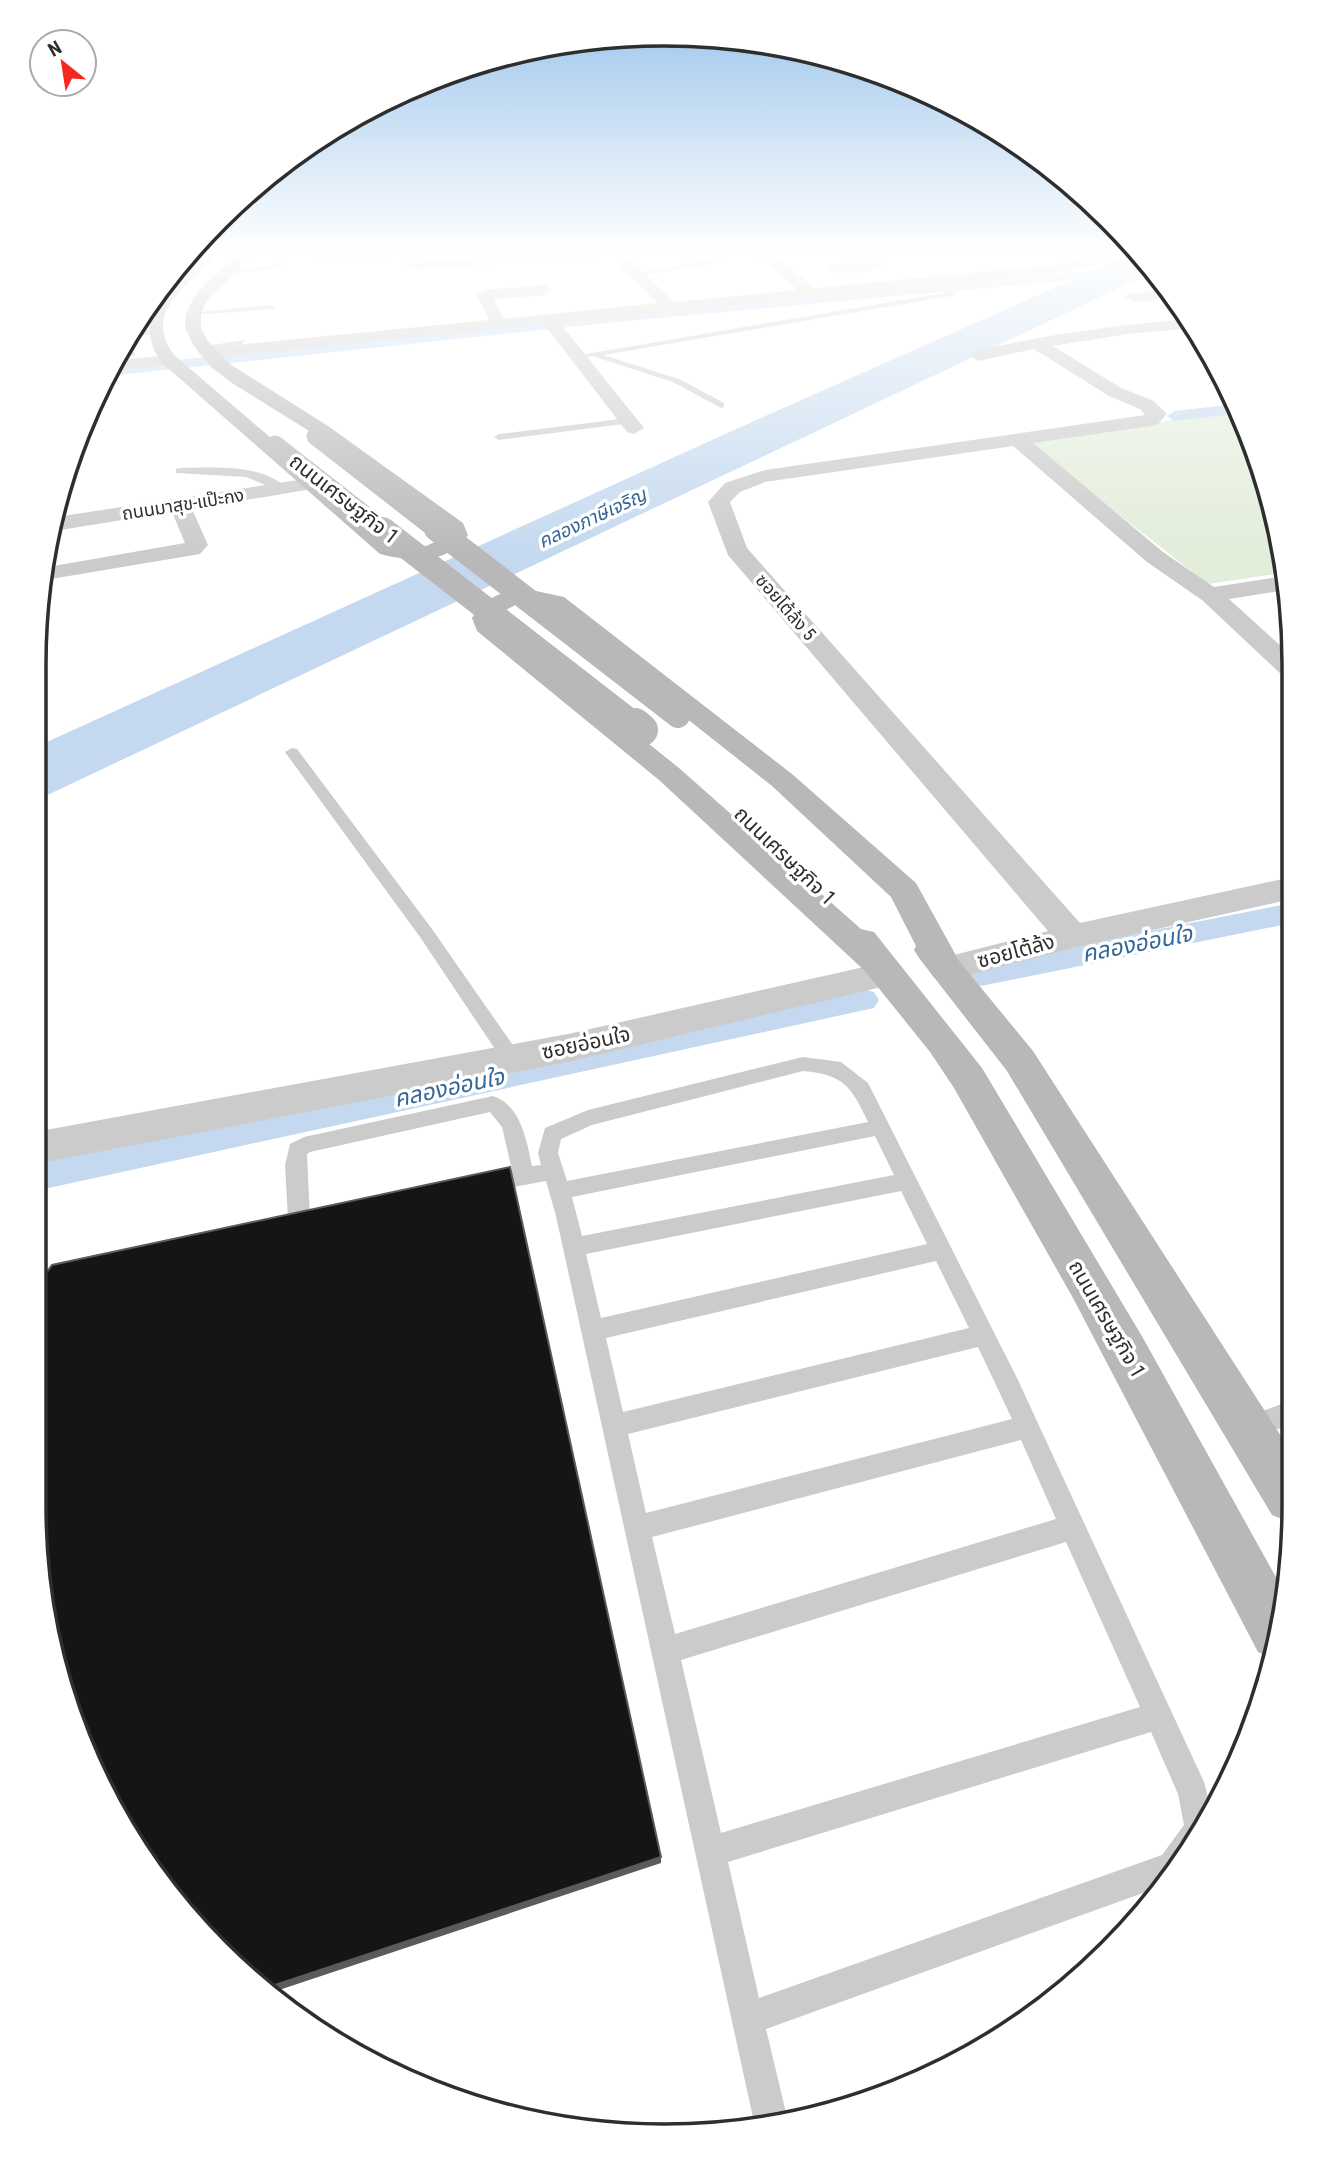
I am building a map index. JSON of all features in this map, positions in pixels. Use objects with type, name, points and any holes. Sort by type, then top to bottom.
[{"type":"main road","name":"ถนนเศรษฐกิจ 1","points":[[166,353],[174,365],[275,445],[660,723],[775,792],[890,899],[1020,1061],[1282,1483]]},
{"type":"main road","name":"ถนนเศรษฐกิจ 1","points":[[208,354],[316,436],[660,723],[736,807],[845,914],[881,968],[966,1075],[1170,1427],[1272,1623]]},
{"type":"main road","points":[[174,365],[388,549],[403,553],[427,552],[447,545],[457,535],[455,528],[321,430],[208,354]]},
{"type":"main road","points":[[881,968],[669,774],[486,626],[484,618],[487,611],[495,604],[520,597],[540,597],[555,602],[648,674],[782,780],[904,891],[946,969]]},
{"type":"street","points":[[208,354],[215,353]]},
{"type":"street","points":[[978,356],[990,353]]},
{"type":"street","name":"ซอยโต้ล้ง 5","points":[[1053,353],[1115,393],[1147,405],[1158,417],[1141,423],[986,443],[757,478],[723,494],[719,502],[736,550],[1072,936]]},
{"type":"street","points":[[585,354],[631,424]]},
{"type":"street","points":[[122,366],[174,365]]},
{"type":"street","points":[[868,439],[906,456]]},
{"type":"street","points":[[1018,440],[1156,557],[1210,595],[1282,661]]},
{"type":"street","name":"ถนนมาสุข-แป๊ะกง","points":[[62,523],[311,484]]},
{"type":"street","points":[[52,573],[192,549],[197,545],[180,505]]},
{"type":"street","points":[[1210,595],[1277,584]]},
{"type":"street","name":"ซอยโต้ล้ง","points":[[946,969],[1072,936],[1282,890]]},
{"type":"street","name":"ซอยอ่อนใจ","points":[[46,1146],[581,1045],[881,968]]},
{"type":"lane","points":[[585,354],[589,353]]},
{"type":"lane","points":[[585,354],[680,381],[705,392],[721,405]]},
{"type":"lane","points":[[499,437],[631,424]]},
{"type":"lane","points":[[180,471],[252,474],[265,477],[282,488]]},
{"type":"lane","points":[[292,752],[426,933],[512,1059]]},
{"type":"lane","points":[[769,2115],[573,1247],[548,1153],[552,1134],[588,1118],[803,1064],[834,1067],[861,1088],[1028,1427],[1193,1793],[1198,1818]]},
{"type":"lane","points":[[299,1219],[295,1165],[297,1150],[304,1145],[494,1104],[513,1127],[523,1176]]},
{"type":"lane","points":[[470,1186],[523,1176],[556,1181],[881,1126]]},
{"type":"lane","points":[[573,1247],[908,1181]]},
{"type":"lane","points":[[274,1224],[325,1214]]},
{"type":"lane","points":[[592,1331],[942,1250]]},
{"type":"lane","points":[[614,1426],[984,1335]]},
{"type":"lane","points":[[1249,1427],[1282,1416]]},
{"type":"lane","points":[[637,1528],[1028,1427]]},
{"type":"lane","points":[[665,1651],[1073,1527]]},
{"type":"lane","points":[[709,1852],[1158,1716]]},
{"type":"lane","points":[[747,2019],[1164,1870]]},
{"type":"green space","points":[[1227,407],[1250,465],[1271,543],[1276,574],[1208,584],[1027,443],[1185,418]]},
{"type":"water","name":"คลองภาษีเจริญ","points":[[907,353],[981,353],[46,796],[46,742]]},
{"type":"building","points":[[510,1167],[661,1857],[273,1986],[227,1943],[173,1883],[128,1815],[93,1743],[67,1666],[57,1627],[47,1546],[46,1273],[52,1265]]},
{"type":"waterway","points":[[119,371],[280,353]]},
{"type":"waterway","points":[[1175,416],[1228,410]]},
{"type":"waterway","name":"คลองอ่อนใจ","points":[[981,975],[1282,915]]},
{"type":"waterway","name":"คลองอ่อนใจ","points":[[46,1174],[863,1000]]}]
